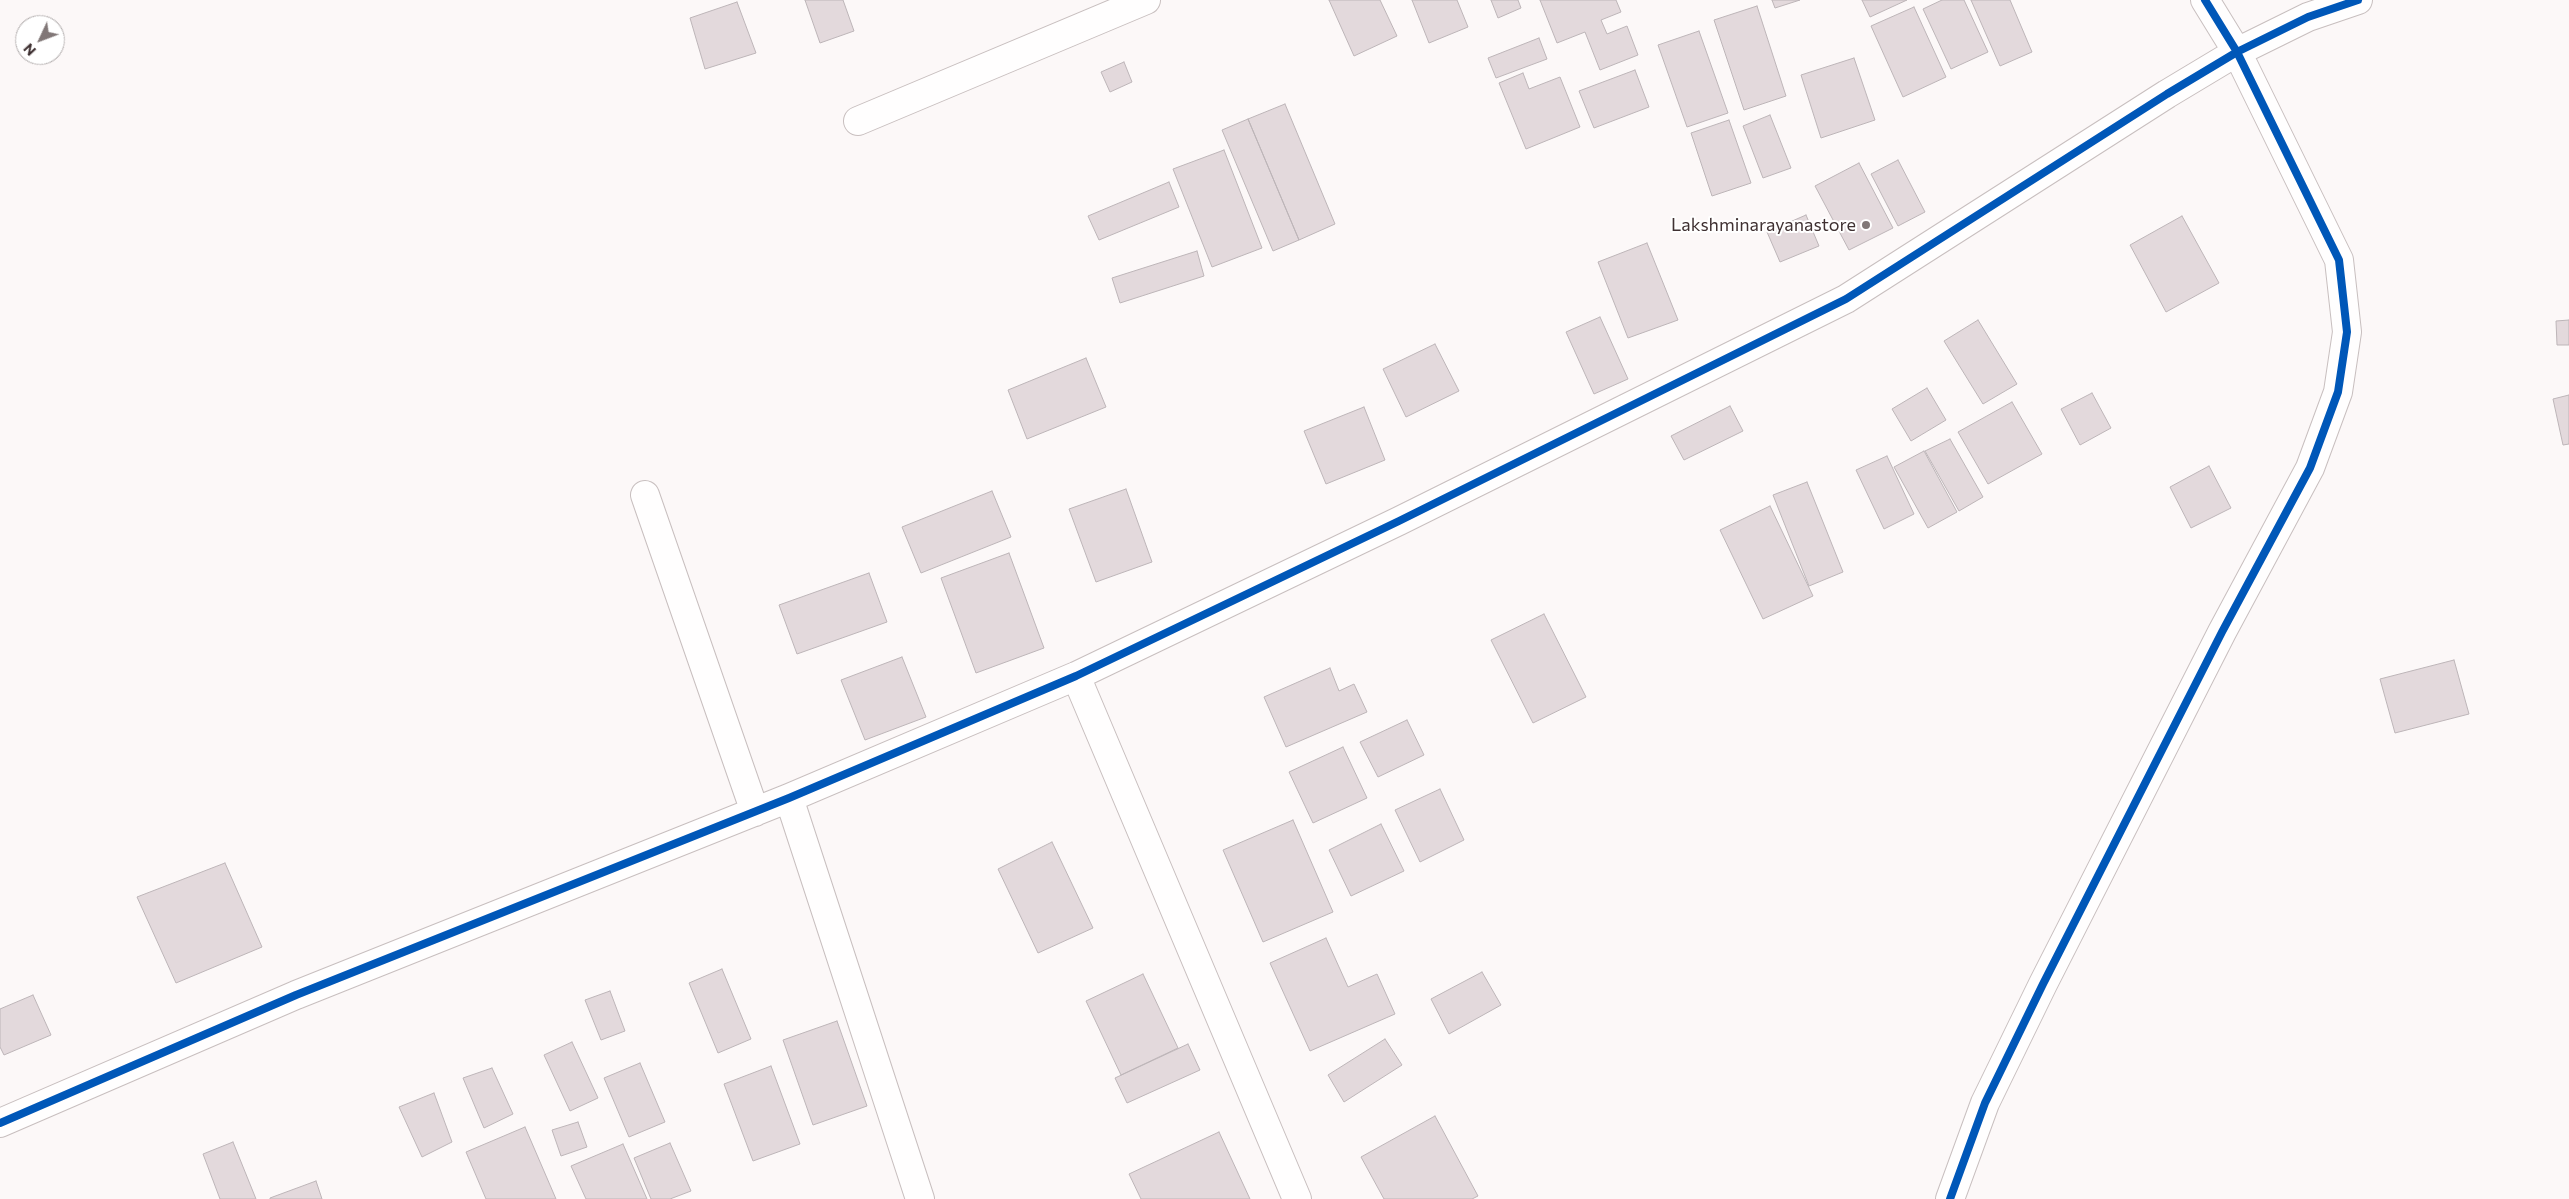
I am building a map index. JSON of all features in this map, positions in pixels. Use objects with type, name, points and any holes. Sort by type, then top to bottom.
[{"type":"street","points":[[858,121],[1146,0]]},
{"type":"street","points":[[1950,1199],[1985,1103],[2047,976],[2218,640],[2310,468],[2338,392],[2347,332],[2339,260],[2238,52],[2205,0]]},
{"type":"street","points":[[0,1123],[296,995],[755,812],[1076,676],[1399,521],[1846,299],[2167,94],[2238,52],[2308,17],[2358,0]]},
{"type":"street","points":[[645,496],[755,812]]},
{"type":"street","points":[[1076,676],[1296,1199]]},
{"type":"street","points":[[789,798],[920,1199]]},
{"type":"building","points":[[805,0],[843,0],[854,31],[820,43]]},
{"type":"building","points":[[1329,0],[1380,0],[1397,36],[1354,56]]},
{"type":"building","points":[[1412,0],[1457,0],[1468,27],[1429,43]]},
{"type":"building","points":[[1491,0],[1518,0],[1521,8],[1498,18]]},
{"type":"building","points":[[1540,0],[1616,0],[1621,12],[1601,20],[1607,34],[1627,26],[1638,55],[1600,70],[1585,32],[1557,43]]},
{"type":"building","points":[[1772,0],[1800,0],[1775,8]]},
{"type":"building","points":[[1862,0],[1907,0],[1870,17]]},
{"type":"building","points":[[1942,0],[1964,0],[1988,52],[1951,69],[1923,9]]},
{"type":"building","points":[[1971,0],[2010,0],[2032,52],[2000,66]]},
{"type":"building","points":[[737,2],[756,53],[705,69],[690,18]]},
{"type":"building","points":[[1757,6],[1786,96],[1744,110],[1714,20]]},
{"type":"building","points":[[1914,7],[1946,77],[1903,97],[1871,26]]},
{"type":"building","points":[[1699,31],[1728,113],[1687,127],[1658,45]]},
{"type":"building","points":[[1539,38],[1547,59],[1496,78],[1488,58]]},
{"type":"building","points":[[1854,58],[1875,120],[1821,138],[1801,75]]},
{"type":"building","points":[[1124,62],[1132,82],[1110,92],[1101,72]]},
{"type":"building","points":[[1635,70],[1649,107],[1594,128],[1579,91]]},
{"type":"building","points":[[1523,73],[1529,89],[1560,77],[1580,127],[1526,149],[1499,83]]},
{"type":"building","points":[[1285,104],[1335,224],[1299,240],[1248,119]]},
{"type":"building","points":[[1770,115],[1791,168],[1763,178],[1743,126]]},
{"type":"building","points":[[1248,119],[1299,240],[1273,251],[1222,130]]},
{"type":"building","points":[[1729,120],[1751,183],[1712,196],[1691,133]]},
{"type":"building","points":[[1224,150],[1262,248],[1212,267],[1173,169]]},
{"type":"building","points":[[1898,160],[1925,212],[1898,226],[1871,174]]},
{"type":"building","points":[[1859,163],[1893,228],[1849,250],[1815,186]]},
{"type":"building","points":[[1169,182],[1179,207],[1099,240],[1088,216]]},
{"type":"building","points":[[1806,215],[1819,246],[1780,262],[1767,232]]},
{"type":"building","points":[[2182,216],[2219,283],[2166,312],[2130,245]]},
{"type":"building","points":[[1647,243],[1678,320],[1628,338],[1598,262]]},
{"type":"building","points":[[1197,251],[1204,276],[1120,303],[1112,278]]},
{"type":"building","points":[[1600,317],[1628,379],[1594,394],[1566,332]]},
{"type":"building","points":[[1978,320],[2017,384],[1983,404],[1944,341]]},
{"type":"building","points":[[2569,320],[2569,345],[2557,345],[2556,321]]},
{"type":"building","points":[[1435,344],[1459,391],[1406,417],[1383,369]]},
{"type":"building","points":[[1086,358],[1106,407],[1027,439],[1008,390]]},
{"type":"building","points":[[1927,388],[1946,420],[1911,441],[1892,409]]},
{"type":"building","points":[[2092,393],[2111,428],[2080,445],[2061,409]]},
{"type":"building","points":[[2569,395],[2569,444],[2563,445],[2553,399]]},
{"type":"building","points":[[2012,402],[2042,454],[1988,484],[1958,432]]},
{"type":"building","points":[[1730,406],[1743,431],[1684,460],[1671,436]]},
{"type":"building","points":[[1364,407],[1385,460],[1326,484],[1304,431]]},
{"type":"building","points":[[1950,439],[1983,497],[1959,511],[1925,451]]},
{"type":"building","points":[[1924,451],[1957,512],[1928,528],[1894,467]]},
{"type":"building","points":[[1887,456],[1914,514],[1884,529],[1856,470]]},
{"type":"building","points":[[2209,466],[2231,508],[2191,528],[2170,487]]},
{"type":"building","points":[[1807,482],[1843,572],[1809,586],[1773,495]]},
{"type":"building","points":[[1126,489],[1152,562],[1096,582],[1069,509]]},
{"type":"building","points":[[992,491],[1011,537],[921,573],[902,527]]},
{"type":"building","points":[[1770,506],[1813,596],[1763,619],[1720,530]]},
{"type":"building","points":[[1009,553],[1044,648],[976,673],[941,578]]},
{"type":"building","points":[[869,573],[887,622],[797,654],[779,605]]},
{"type":"building","points":[[1544,614],[1586,697],[1533,723],[1491,640]]},
{"type":"building","points":[[902,657],[926,717],[865,740],[841,680]]},
{"type":"building","points":[[2454,660],[2469,714],[2395,733],[2380,679]]},
{"type":"building","points":[[1330,668],[1339,691],[1354,684],[1367,712],[1286,747],[1264,697]]},
{"type":"building","points":[[1407,720],[1424,755],[1378,777],[1360,742]]},
{"type":"building","points":[[1343,747],[1367,798],[1313,823],[1289,772]]},
{"type":"building","points":[[1440,789],[1464,840],[1420,862],[1395,810]]},
{"type":"building","points":[[1293,820],[1333,912],[1263,942],[1223,850]]},
{"type":"building","points":[[1381,824],[1404,871],[1351,896],[1329,850]]},
{"type":"building","points":[[1052,842],[1093,928],[1038,953],[998,869]]},
{"type":"building","points":[[225,863],[262,947],[176,983],[137,897]]},
{"type":"building","points":[[1326,938],[1348,987],[1377,974],[1395,1014],[1310,1051],[1270,963]]},
{"type":"building","points":[[722,969],[751,1039],[718,1053],[689,983]]},
{"type":"building","points":[[1482,972],[1501,1005],[1449,1034],[1431,999]]},
{"type":"building","points":[[1143,974],[1178,1048],[1121,1075],[1086,1001]]},
{"type":"building","points":[[610,991],[625,1031],[601,1040],[585,1000]]},
{"type":"building","points":[[33,995],[51,1035],[4,1055],[0,1047],[0,1009]]},
{"type":"building","points":[[837,1021],[867,1106],[813,1125],[783,1040]]},
{"type":"building","points":[[1385,1039],[1402,1065],[1344,1102],[1328,1075]]},
{"type":"building","points":[[572,1042],[598,1098],[570,1111],[544,1055]]},
{"type":"building","points":[[1188,1044],[1200,1070],[1127,1103],[1115,1078]]},
{"type":"building","points":[[640,1063],[665,1122],[629,1137],[604,1078]]},
{"type":"building","points":[[771,1066],[800,1144],[753,1161],[724,1084]]},
{"type":"building","points":[[492,1068],[513,1114],[484,1128],[463,1078]]},
{"type":"building","points":[[434,1093],[452,1142],[422,1157],[399,1107]]},
{"type":"building","points":[[1435,1116],[1478,1196],[1472,1199],[1384,1199],[1361,1157]]},
{"type":"building","points":[[578,1122],[587,1147],[561,1156],[552,1130]]},
{"type":"building","points":[[525,1127],[556,1199],[486,1199],[466,1152]]},
{"type":"building","points":[[1219,1132],[1250,1199],[1141,1199],[1129,1174]]},
{"type":"building","points":[[233,1142],[256,1199],[220,1199],[203,1154]]},
{"type":"building","points":[[670,1143],[691,1191],[670,1199],[651,1199],[634,1158]]},
{"type":"building","points":[[623,1144],[647,1199],[586,1199],[571,1166]]},
{"type":"building","points":[[316,1181],[322,1199],[270,1199],[270,1198]]},
{"type":"cycle path","points":[[1950,1199],[1985,1103],[2043,984],[2222,632],[2310,468],[2338,392],[2347,332],[2339,260],[2237,52],[2205,0]]},
{"type":"cycle path","points":[[0,1123],[296,995],[789,798],[1076,676],[1399,521],[1846,299],[2167,94],[2237,52],[2308,17],[2358,0]]},
{"type":"place","name":"Lakshminarayanastore","points":[[1866,225]]}]
